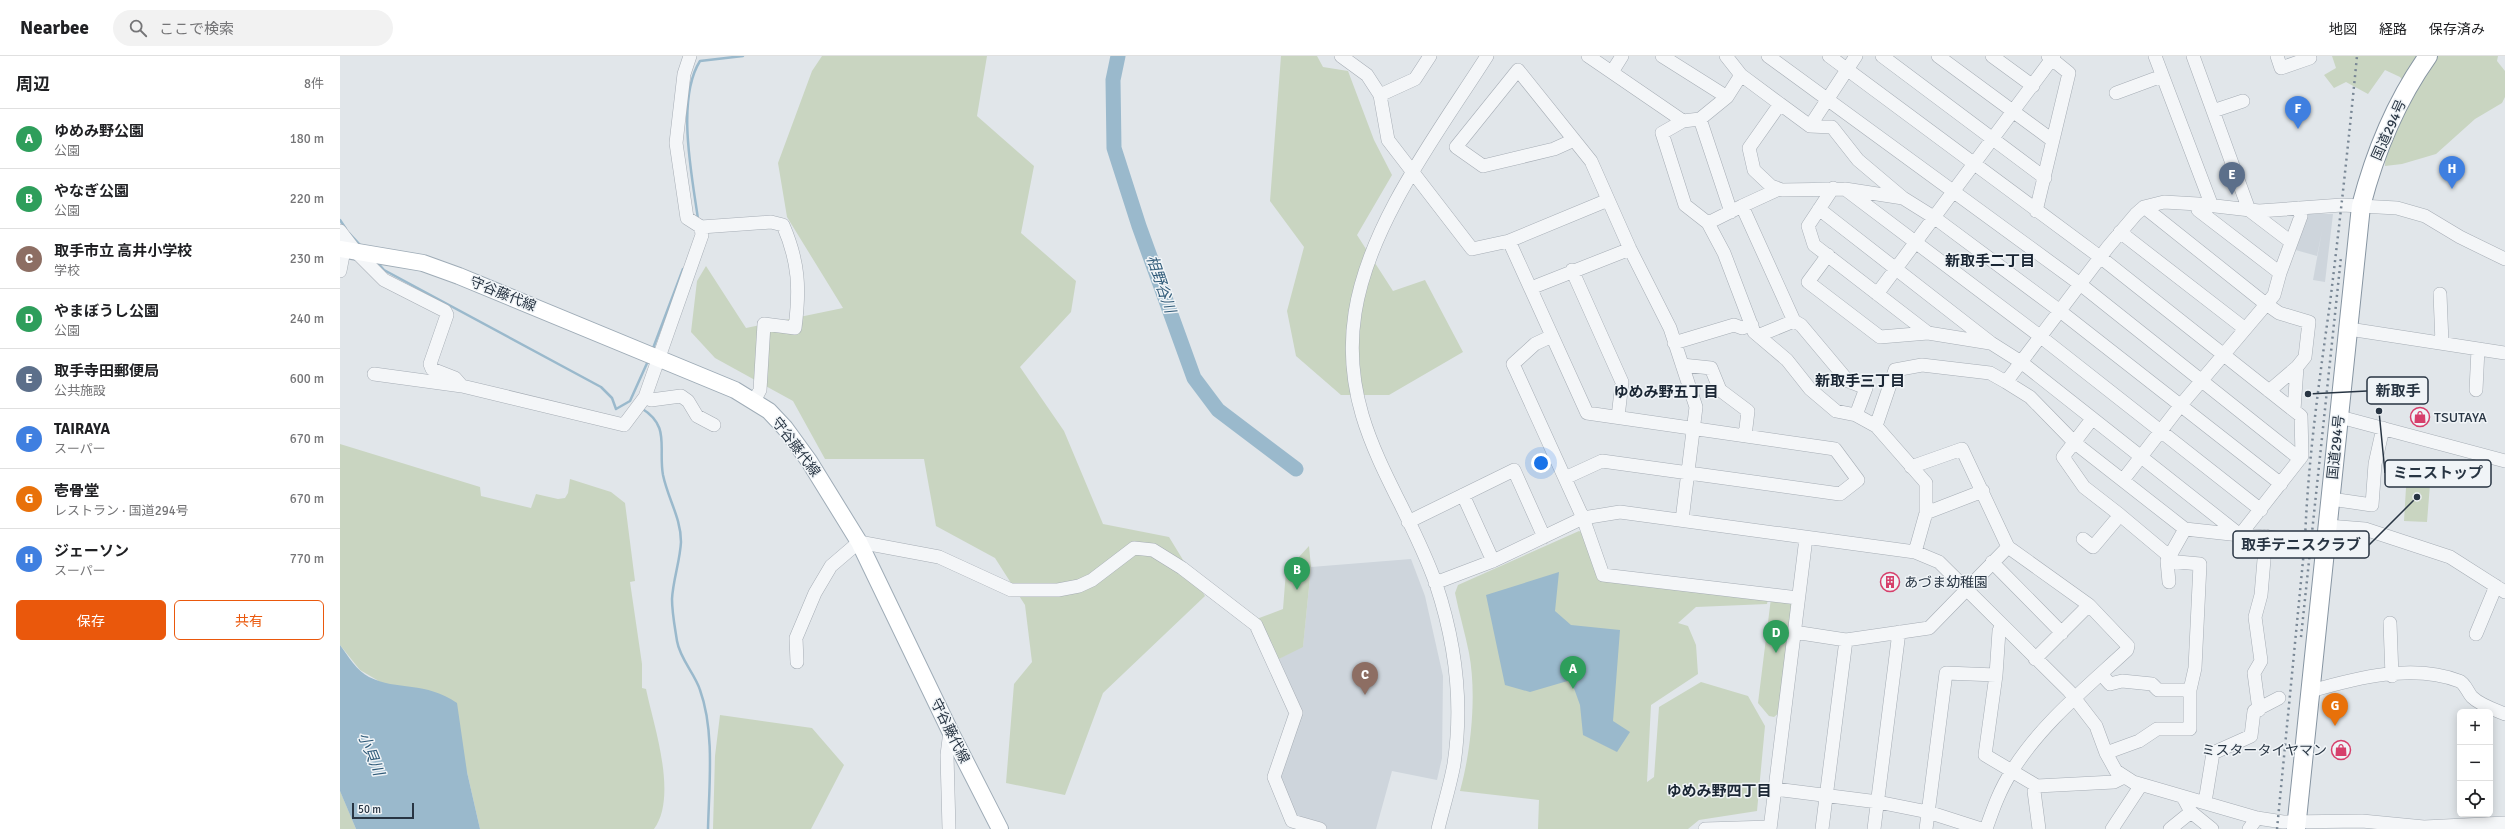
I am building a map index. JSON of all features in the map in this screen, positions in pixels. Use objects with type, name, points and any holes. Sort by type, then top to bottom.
[{"type":"highway","name":"国道294号","points":[[2296,826],[2361,206],[2381,141],[2404,94],[2428,56]]},
{"type":"main road","name":"守谷藤代線","points":[[350,251],[423,263],[459,276],[735,390],[754,401],[774,417],[806,456],[859,542],[950,731],[1000,829]]},
{"type":"street","points":[[374,374],[462,386],[624,425],[640,403],[653,356],[702,234],[698,225],[687,218],[676,143],[684,74],[690,56]]},
{"type":"street","points":[[1341,56],[1367,75],[1380,95],[1388,140],[1472,248],[1509,241],[1608,200]]},
{"type":"street","points":[[1380,95],[1415,79],[1430,56]]},
{"type":"street","points":[[1438,829],[1454,765],[1457,721],[1456,673],[1449,629],[1435,583],[1408,522],[1378,462],[1364,426],[1356,387],[1353,349],[1355,314],[1363,277],[1377,239],[1413,172],[1487,56]]},
{"type":"street","points":[[1588,56],[1682,121]]},
{"type":"street","points":[[1612,72],[1622,56]]},
{"type":"street","points":[[1662,56],[1727,97]]},
{"type":"street","points":[[1768,56],[1953,193],[2080,284],[2300,459]]},
{"type":"street","points":[[1829,56],[2100,257],[2222,355],[2302,416],[2302,456],[2240,535]]},
{"type":"street","points":[[1810,126],[1829,100],[1846,68],[1856,56]]},
{"type":"street","points":[[1882,56],[2045,178]]},
{"type":"street","points":[[1938,56],[2052,140]]},
{"type":"street","points":[[1992,56],[2033,86]]},
{"type":"street","points":[[2155,56],[2204,205]]},
{"type":"street","points":[[2193,56],[2249,210],[2291,242]]},
{"type":"street","points":[[2277,56],[2281,68],[2310,58]]},
{"type":"street","points":[[1877,294],[1917,244],[1953,193],[2015,112],[2052,57],[2069,73],[2036,211]]},
{"type":"street","points":[[1730,58],[1741,75],[1810,126],[1832,127],[1858,160],[1903,198],[1935,218],[2060,311],[2281,484]]},
{"type":"street","points":[[1574,140],[1554,149],[1483,166],[1456,147],[1518,70],[1591,161],[1630,250],[1670,328],[1696,407],[1682,520]]},
{"type":"street","points":[[1741,75],[1727,97],[1700,119],[1682,121],[1662,133],[1685,204],[1708,223],[1724,253],[1754,332],[1760,335],[1787,360],[1810,389],[1836,411],[1856,415],[1876,426],[1926,483],[1926,513],[1915,552]]},
{"type":"street","points":[[2116,93],[2162,76]]},
{"type":"street","points":[[2213,112],[2243,101]]},
{"type":"street","points":[[1780,104],[1749,148],[1754,170],[1771,186],[1779,189],[1839,189],[1903,198]]},
{"type":"street","points":[[1700,119],[1737,209],[1794,321],[1801,325],[1848,381],[1866,388],[1856,415]]},
{"type":"street","points":[[1708,223],[1779,189]]},
{"type":"street","points":[[1839,189],[1819,209],[1808,226],[1814,245],[1928,333]]},
{"type":"street","points":[[1839,189],[1917,244],[2041,337],[2261,510]]},
{"type":"street","points":[[2006,382],[2120,232],[2144,207],[2164,202],[2249,210],[2361,206],[2397,208],[2425,216],[2460,237],[2505,259]]},
{"type":"street","points":[[2204,205],[2198,210],[2280,273]]},
{"type":"street","points":[[2144,207],[2266,304],[2280,313],[2309,322],[2305,357],[2297,367],[2269,391]]},
{"type":"street","points":[[2123,480],[2180,406],[2244,328],[2274,295],[2280,273],[2301,216],[2298,208]]},
{"type":"street","points":[[1819,209],[1991,343],[2021,362],[2240,535]]},
{"type":"street","points":[[698,225],[770,222],[783,225],[791,244],[798,268],[799,295],[795,328],[764,324],[760,390],[754,401]]},
{"type":"street","points":[[340,230],[350,251],[384,280],[445,311],[447,316],[430,364],[432,369],[455,378],[462,386]]},
{"type":"street","points":[[2120,232],[2244,328]]},
{"type":"street","points":[[1509,241],[1587,413],[1835,449],[1858,480],[1840,494],[1602,462],[1565,478]]},
{"type":"street","points":[[1531,288],[1572,270],[1630,250]]},
{"type":"street","points":[[340,271],[350,251]]},
{"type":"street","points":[[1828,256],[1808,282],[1880,337],[1928,333],[1991,343]]},
{"type":"street","points":[[1572,270],[1622,382],[1618,417]]},
{"type":"street","points":[[2440,294],[2442,343]]},
{"type":"street","points":[[1760,335],[1794,321]]},
{"type":"street","points":[[1674,343],[1734,325],[1742,328],[1752,325]]},
{"type":"street","points":[[2349,329],[2505,353]]},
{"type":"street","points":[[1552,336],[1535,344],[1513,364],[1583,518],[1603,576],[1798,598]]},
{"type":"street","points":[[2476,390],[2478,349]]},
{"type":"street","points":[[1682,365],[1711,368],[1720,390],[1748,411],[1745,436]]},
{"type":"street","points":[[1876,426],[1895,370],[1922,365],[1990,373],[2030,398],[2075,443],[2185,529],[2295,539]]},
{"type":"street","points":[[2294,410],[2297,367]]},
{"type":"street","points":[[640,403],[681,396],[688,401],[697,416],[714,425]]},
{"type":"street","points":[[2340,417],[2505,461]]},
{"type":"street","points":[[2092,419],[2075,443],[2063,456],[2084,487],[2168,558],[2200,564],[2195,668],[2190,690],[2190,729],[2157,729],[2139,741],[2106,753]]},
{"type":"street","points":[[2331,499],[2372,505],[2375,464],[2383,428]]},
{"type":"street","points":[[1911,467],[1962,449],[2008,547],[2089,605],[2128,646],[2127,650],[2074,699],[2028,748],[2011,771],[1996,801],[1986,829]]},
{"type":"street","points":[[1408,522],[1514,470],[1544,537]]},
{"type":"street","points":[[1926,513],[1983,491]]},
{"type":"street","points":[[1463,495],[1493,561]]},
{"type":"street","points":[[1435,583],[1493,561],[1583,518],[1620,512],[1915,552],[1939,562],[1967,588],[2074,699],[2100,733],[2106,753],[2116,771],[2124,777],[2141,785],[2205,802],[2253,824],[2296,826],[2362,822],[2424,827],[2505,823]]},
{"type":"street","points":[[2083,539],[2093,548],[2120,516]]},
{"type":"street","points":[[2328,526],[2364,529],[2450,557],[2500,589],[2476,634]]},
{"type":"street","points":[[2169,582],[2168,558],[2185,529]]},
{"type":"street","points":[[2259,710],[2254,673],[2261,661],[2255,617],[2261,595],[2266,536]]},
{"type":"street","points":[[1705,829],[1770,828],[1806,538]]},
{"type":"street","points":[[797,662],[796,638],[815,593],[831,566],[859,542],[939,557],[1011,590],[1058,590],[1079,586],[1092,580],[1134,548],[1153,550],[1182,568],[1256,625],[1296,713],[1274,777],[1292,821],[1320,829]]},
{"type":"street","points":[[1794,632],[1846,640],[1929,628],[2008,547]]},
{"type":"street","points":[[1992,562],[2062,633]]},
{"type":"street","points":[[2035,659],[2089,605]]},
{"type":"street","points":[[2390,623],[2392,676]]},
{"type":"street","points":[[2002,625],[1999,631],[1996,675],[1985,756],[2037,786],[2114,782],[2124,777]]},
{"type":"street","points":[[1874,829],[1899,632]]},
{"type":"street","points":[[1822,829],[1846,640]]},
{"type":"street","points":[[1926,829],[1946,673],[1996,675]]},
{"type":"street","points":[[2101,674],[2110,684],[2122,681],[2152,684],[2158,690],[2190,690]]},
{"type":"street","points":[[2311,691],[2354,679],[2392,676],[2438,676],[2461,682],[2473,698],[2505,714]]},
{"type":"street","points":[[2205,802],[2213,752],[2251,736],[2254,711],[2259,710],[2278,698]]},
{"type":"street","points":[[949,829],[947,755],[950,731]]},
{"type":"street","points":[[2112,829],[2141,785]]},
{"type":"street","points":[[2037,786],[2034,791],[2039,829]]},
{"type":"street","points":[[1775,789],[1878,802],[1928,812],[1981,829]]},
{"type":"street","points":[[2183,796],[2191,812],[2212,829]]},
{"type":"street","points":[[2170,829],[2191,812]]},
{"type":"shaded area","points":[[2308,214],[2333,214],[2325,282],[2313,280],[2322,231],[2317,256],[2292,249],[2304,216]]},
{"type":"shaded area","points":[[1411,559],[1425,596],[1443,676],[1442,758],[1437,780],[1392,771],[1376,829],[1327,829],[1317,823],[1295,819],[1277,778],[1296,713],[1273,662],[1303,646],[1311,567]]},
{"type":"green space","points":[[822,56],[987,56],[977,116],[1034,166],[1021,233],[1076,281],[1071,312],[1020,367],[1064,431],[1103,524],[1169,537],[1205,596],[1103,693],[1065,795],[1006,783],[1014,684],[1032,662],[1025,605],[995,558],[936,526],[924,459],[825,459],[793,401],[715,358],[691,332],[697,281],[706,266],[746,328],[843,308],[787,217],[778,163],[812,71]]},
{"type":"green space","points":[[1281,56],[1317,56],[1323,67],[1348,71],[1374,140],[1392,175],[1357,235],[1393,291],[1425,280],[1463,352],[1389,395],[1341,395],[1296,356],[1287,311],[1304,247],[1270,201]]},
{"type":"green space","points":[[2332,56],[2498,56],[2497,61],[2505,71],[2505,97],[2502,103],[2475,119],[2436,154],[2402,164],[2385,166],[2386,144],[2412,91],[2400,77],[2385,70],[2368,94],[2346,82],[2334,88],[2324,75],[2336,68]]},
{"type":"green space","points":[[340,444],[480,487],[481,496],[531,508],[536,494],[558,499],[565,498],[568,493],[570,479],[611,492],[625,503],[635,581],[630,582],[642,664],[642,688],[646,689],[654,722],[662,761],[664,780],[664,799],[661,815],[654,829],[480,829],[467,772],[377,680],[360,670],[340,645]]},
{"type":"green space","points":[[2407,471],[2431,472],[2427,522],[2404,521]]},
{"type":"green space","points":[[1579,531],[1583,533],[1602,578],[1768,599],[1767,604],[1696,607],[1678,623],[1688,626],[1696,645],[1698,674],[1651,705],[1647,782],[1654,777],[1659,707],[1701,682],[1748,696],[1765,726],[1757,811],[1699,820],[1688,829],[1538,829],[1539,800],[1460,791],[1470,741],[1473,687],[1469,653],[1455,593],[1458,585]]},
{"type":"green space","points":[[1309,546],[1311,567],[1303,647],[1273,662],[1251,621],[1283,609],[1286,571]]},
{"type":"green space","points":[[1771,598],[1794,604],[1779,713],[1774,717],[1769,716],[1758,703]]},
{"type":"green space","points":[[720,715],[812,728],[844,765],[811,829],[713,829],[715,756]]},
{"type":"green space","points":[[340,791],[341,793],[356,829],[340,829]]},
{"type":"water","points":[[1559,572],[1555,611],[1571,625],[1620,630],[1613,721],[1630,732],[1617,752],[1583,735],[1580,705],[1571,680],[1530,692],[1505,685],[1486,595]]},
{"type":"water","name":"小貝川","points":[[340,645],[357,667],[369,677],[390,684],[434,692],[457,703],[467,772],[480,829],[356,829],[340,791]]},
{"type":"waterway","points":[[698,219],[690,160],[687,116],[693,77],[700,61],[743,56]]},
{"type":"waterway","name":"相野谷川","points":[[1118,56],[1113,80],[1114,148],[1139,226],[1194,378],[1218,410],[1296,469]]},
{"type":"waterway","points":[[340,220],[346,229]]},
{"type":"waterway","points":[[349,233],[362,247]]},
{"type":"waterway","points":[[377,262],[384,270],[601,387],[612,398],[616,409],[630,401],[648,361]]},
{"type":"waterway","points":[[652,351],[683,269]]},
{"type":"waterway","points":[[641,408],[650,415],[660,430],[663,475],[679,525],[681,542],[672,599],[672,610],[679,648],[698,684],[705,706],[708,723],[710,759],[708,829]]},
{"type":"railway","points":[[2277,829],[2305,540],[2311,451],[2348,149],[2357,56]]},
{"type":"railway","points":[[2301,637],[2341,257]]},
{"type":"place","name":"TAIRAYA","points":[[2298,129]]},
{"type":"place","name":"ジェーソン","points":[[2452,189]]},
{"type":"place","name":"取手寺田郵便局","points":[[2232,195]]},
{"type":"place","name":"新取手","points":[[2308,394]]},
{"type":"place","name":"ミニストップ","points":[[2379,411]]},
{"type":"place","name":"TSUTAYA","points":[[2420,417]]},
{"type":"place","name":"取手テニスクラブ","points":[[2417,497]]},
{"type":"place","name":"あづま幼稚園","points":[[1890,582]]},
{"type":"place","name":"やなぎ公園","points":[[1297,590]]},
{"type":"place","name":"やまぼうし公園","points":[[1776,653]]},
{"type":"place","name":"ゆめみ野公園","points":[[1573,689]]},
{"type":"place","name":"取手市立 高井小学校","points":[[1365,695]]},
{"type":"place","name":"壱骨堂","points":[[2335,726]]},
{"type":"place","name":"ミスタータイヤマン","points":[[2341,750]]},
{"type":"district","name":"新取手二丁目","points":[[1990,261]]},
{"type":"district","name":"新取手三丁目","points":[[1860,381]]},
{"type":"district","name":"ゆめみ野五丁目","points":[[1666,392]]},
{"type":"district","name":"ゆめみ野四丁目","points":[[1719,791]]}]
